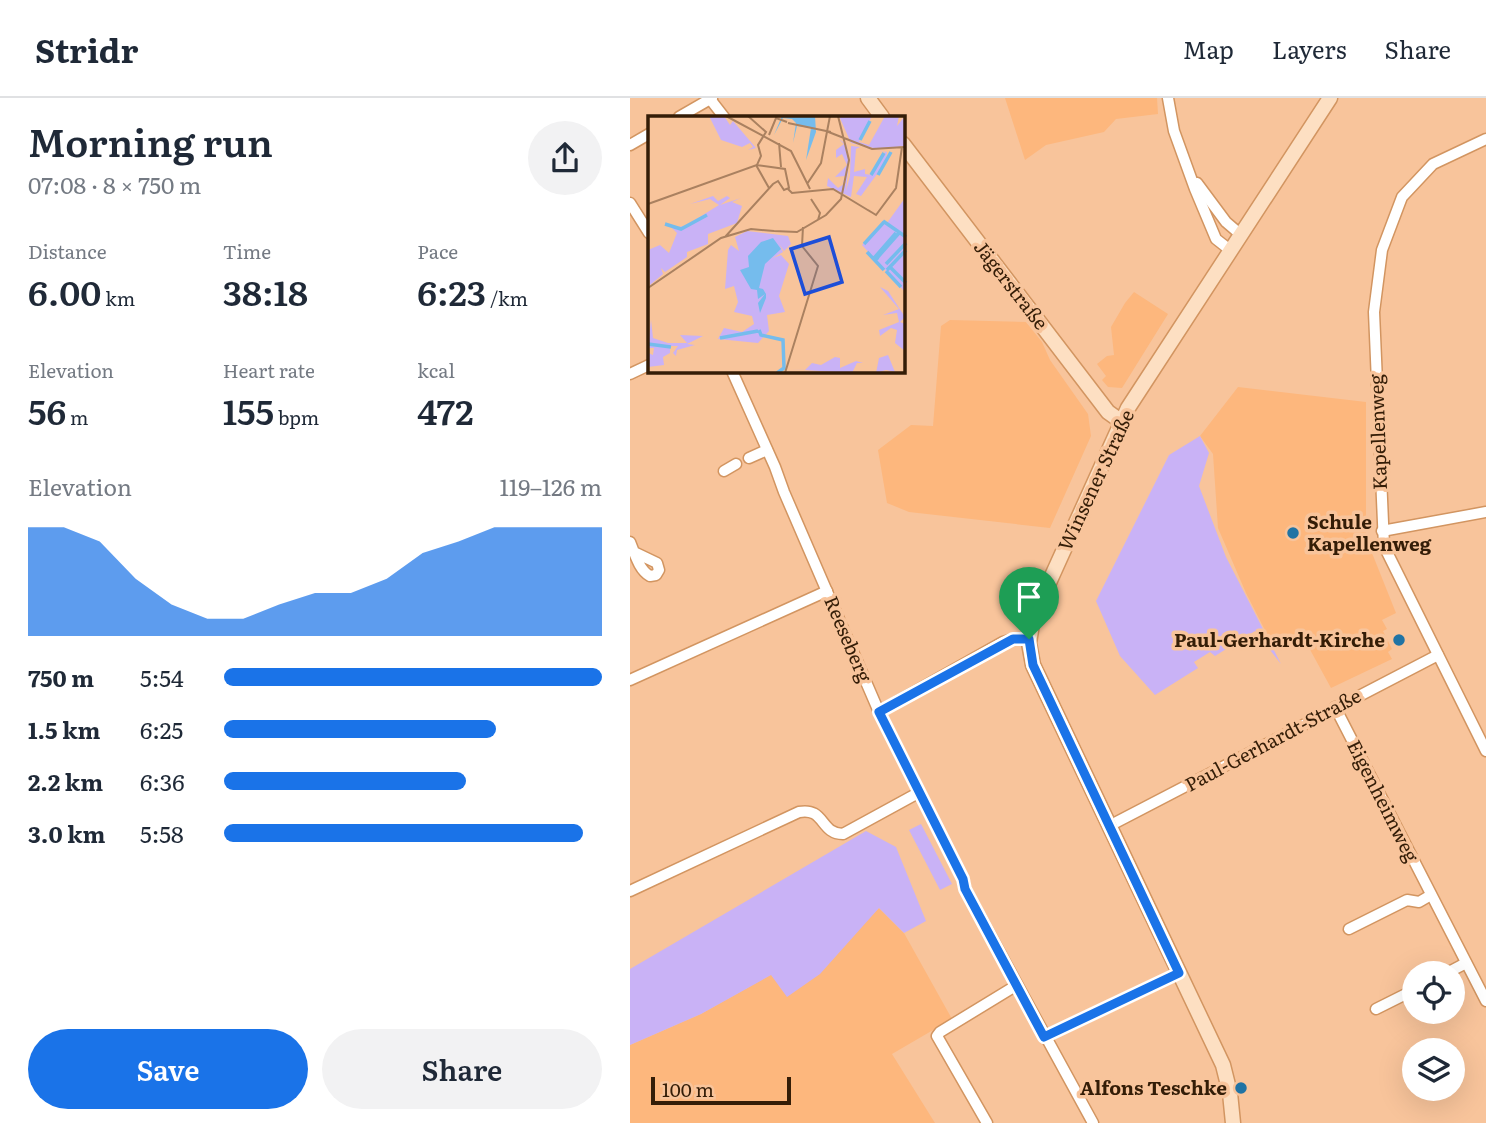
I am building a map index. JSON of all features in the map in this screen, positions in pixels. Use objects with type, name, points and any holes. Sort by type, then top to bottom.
[{"type":"main road","points":[[867,98],[881,116]]},
{"type":"main road","name":"Winsener Straße","points":[[1233,1123],[1230,1093],[1223,1065],[1033,665],[1029,639],[1033,618],[1138,391],[1330,98]]},
{"type":"main road","name":"Jägerstraße","points":[[905,147],[1108,412],[1122,422]]},
{"type":"street","points":[[681,116],[711,98],[723,116]]},
{"type":"street","points":[[1168,98],[1174,131],[1189,173],[1216,239],[1230,250]]},
{"type":"street","points":[[630,145],[648,135]]},
{"type":"street","name":"Kapellenweg","points":[[1486,139],[1433,164],[1409,187],[1394,212],[1382,250],[1374,312],[1384,546],[1392,567],[1486,751]]},
{"type":"street","points":[[1189,173],[1226,222],[1240,234]]},
{"type":"street","points":[[630,203],[648,231]]},
{"type":"street","points":[[630,374],[648,365]]},
{"type":"street","name":"Reeseberg","points":[[733,373],[879,712],[963,879],[965,889],[1093,1123]]},
{"type":"street","points":[[750,458],[767,450]]},
{"type":"street","points":[[724,471],[736,464]]},
{"type":"street","points":[[1382,531],[1486,512]]},
{"type":"street","points":[[630,680],[827,591]]},
{"type":"street","points":[[879,712],[1003,642],[1029,639]]},
{"type":"street","name":"Paul-Gerhardt-Straße","points":[[1109,826],[1438,655]]},
{"type":"street","name":"Eigenheimweg","points":[[1335,707],[1486,1001]]},
{"type":"street","points":[[630,891],[800,812],[817,814],[828,830],[838,834],[846,833],[918,793]]},
{"type":"street","points":[[1349,929],[1407,900],[1419,902],[1431,895]]},
{"type":"street","points":[[1044,1037],[1179,973]]},
{"type":"street","points":[[987,1123],[937,1036],[1017,985]]},
{"type":"street","points":[[1376,1009],[1402,996]]},
{"type":"shaded area","points":[[1005,98],[1157,98],[1158,114],[1116,119],[1104,132],[1046,145],[1025,160]]},
{"type":"shaded area","points":[[1134,292],[1168,314],[1122,388],[1108,387],[1102,380],[1106,376],[1097,364],[1107,356],[1114,355],[1111,327]]},
{"type":"shaded area","points":[[950,320],[1026,322],[1088,414],[1091,436],[1050,528],[909,512],[887,503],[878,450],[911,425],[933,426],[941,326]]},
{"type":"shaded area","name":"Schule Kapellenweg","points":[[1238,387],[1366,402],[1366,538],[1396,613],[1382,620],[1387,629],[1383,631],[1392,649],[1388,652],[1392,659],[1331,688],[1302,635],[1274,648],[1246,593],[1218,528],[1213,454],[1200,436]]},
{"type":"shaded area","points":[[1200,436],[1209,453],[1199,486],[1226,557],[1281,664],[1255,631],[1215,656],[1210,652],[1194,662],[1198,668],[1155,695],[1120,656],[1096,601],[1169,455]]},
{"type":"shaded area","points":[[921,824],[952,884],[940,890],[909,830]]},
{"type":"shaded area","points":[[866,831],[896,847],[926,921],[904,933],[879,908],[820,974],[787,997],[771,975],[701,1014],[630,1045],[630,969]]},
{"type":"shaded area","points":[[879,908],[904,933],[952,1019],[892,1054],[935,1123],[630,1123],[630,1045],[701,1014],[772,974],[788,996]]},
{"type":"place","name":"Schule Kapellenweg","points":[[1293,533]]},
{"type":"place","name":"Paul-Gerhardt-Kirche","points":[[1399,640]]},
{"type":"place","name":"Alfons Teschke","points":[[1241,1088]]},
{"type":"route","points":[[1009,639],[1029,639],[1033,665],[1179,973],[1044,1037],[965,889],[963,879],[879,712],[1009,639]]}]
